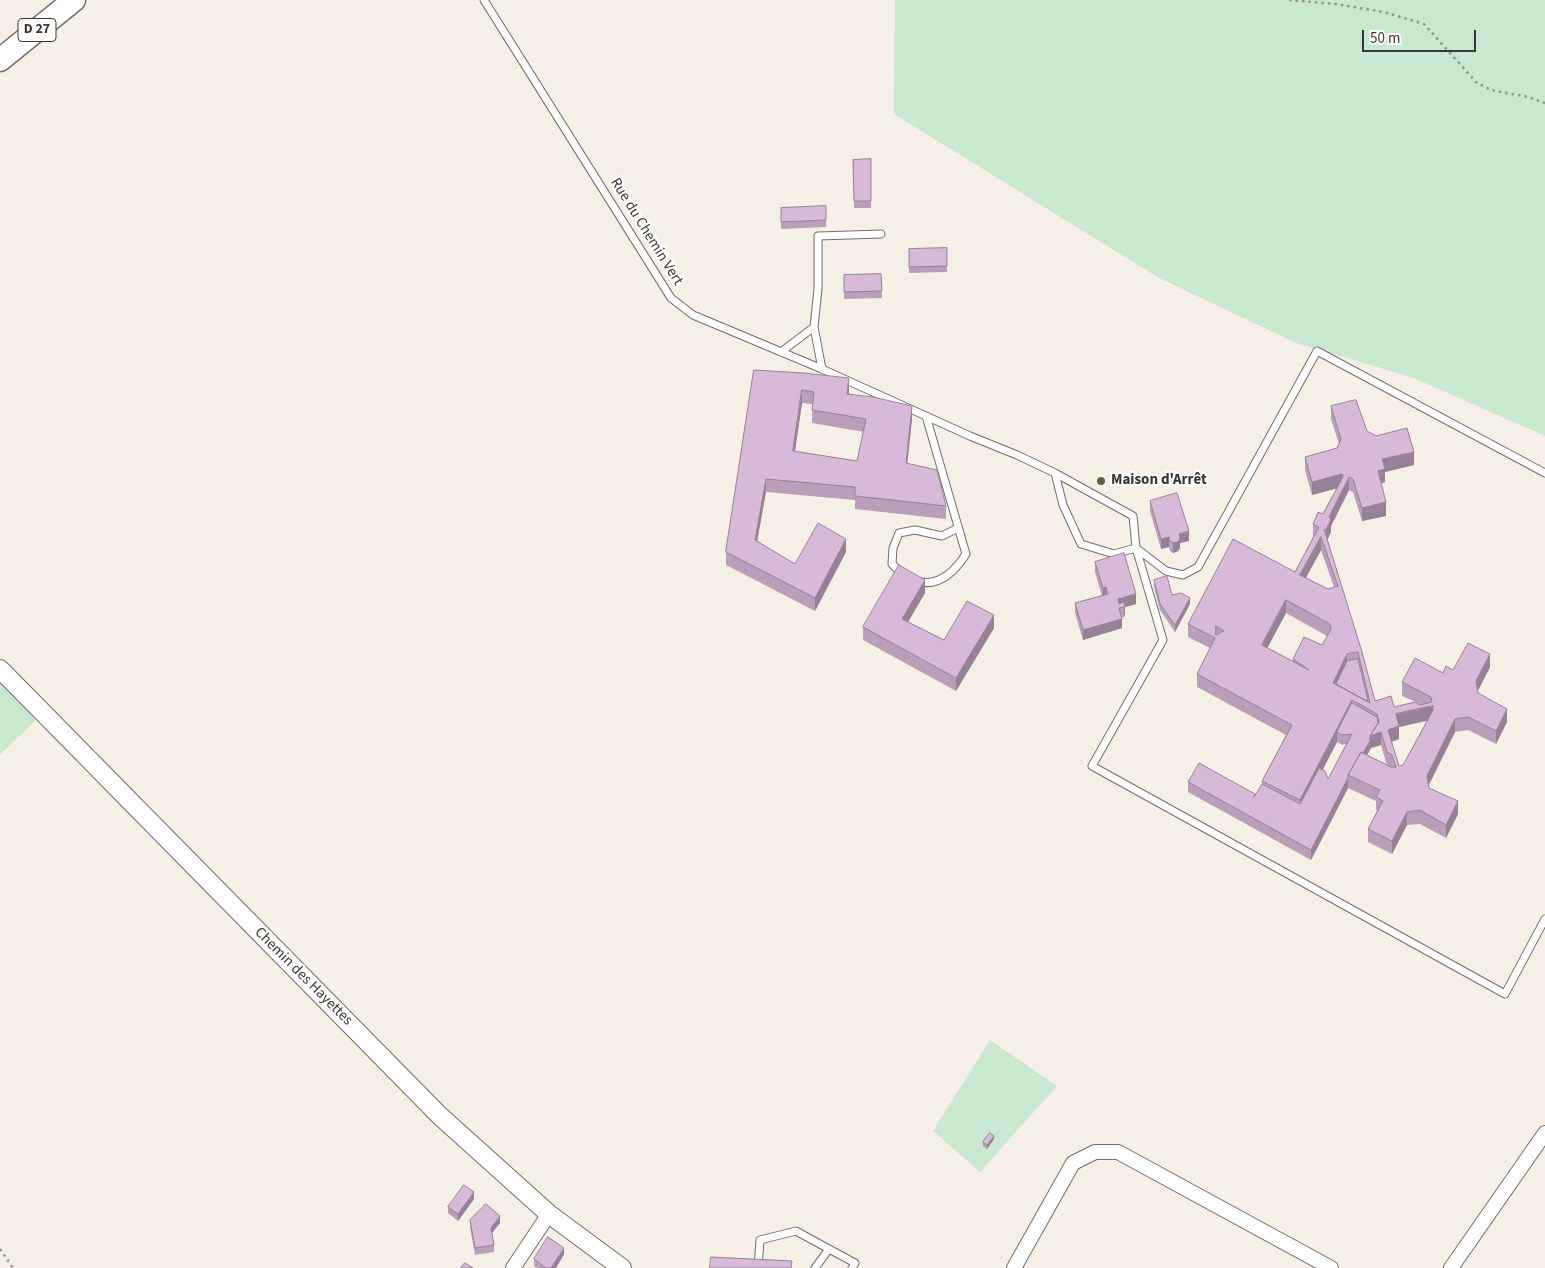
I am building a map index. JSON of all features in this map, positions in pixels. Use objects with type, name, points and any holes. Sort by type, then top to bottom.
[{"type":"main road","name":"D 27","points":[[0,60],[74,0]]},
{"type":"street","name":"Chemin des Hayettes","points":[[0,669],[440,1116],[549,1214],[622,1268]]},
{"type":"street","points":[[1451,1268],[1545,1133]]},
{"type":"street","points":[[1014,1268],[1073,1163],[1094,1152],[1118,1152],[1331,1268]]},
{"type":"street","points":[[513,1268],[549,1214]]},
{"type":"lane","name":"Rue du Chemin Vert","points":[[484,0],[671,298],[693,315],[822,369],[1055,473],[1133,516],[1136,548]]},
{"type":"lane","points":[[822,369],[814,327],[818,289],[818,236],[881,234]]},
{"type":"lane","points":[[781,352],[814,327]]},
{"type":"lane","points":[[1136,548],[1166,571],[1184,575],[1198,567],[1317,351],[1545,473]]},
{"type":"lane","points":[[926,416],[966,554],[958,567],[946,577],[926,584],[905,577],[892,564],[893,548],[899,533],[915,530],[942,536],[958,528]]},
{"type":"lane","points":[[1055,473],[1064,505],[1081,544],[1114,554],[1136,548]]},
{"type":"lane","points":[[1136,548],[1163,640],[1092,766],[1506,994],[1545,919]]},
{"type":"lane","points":[[758,1268],[760,1240],[796,1231],[855,1266]]},
{"type":"lane","points":[[815,1268],[829,1249]]},
{"type":"path","points":[[1289,0],[1336,4],[1384,12],[1424,24],[1477,83],[1491,90],[1528,97],[1545,103]]},
{"type":"path","points":[[0,1249],[13,1268]]},
{"type":"green space","points":[[895,0],[1545,0],[1545,436],[1414,378],[1296,343],[1159,278],[894,114]]},
{"type":"green space","points":[[0,682],[36,720],[0,755]]},
{"type":"green space","points":[[990,1040],[1057,1086],[980,1172],[933,1131]]},
{"type":"building","points":[[871,159],[871,201],[854,201],[853,160]]},
{"type":"building","points":[[826,206],[826,220],[781,222],[781,208]]},
{"type":"building","points":[[947,248],[947,266],[909,267],[909,249]]},
{"type":"building","points":[[881,274],[882,291],[844,292],[844,275]]},
{"type":"building","points":[[754,370],[849,378],[847,394],[873,397],[912,406],[906,463],[937,470],[946,506],[855,496],[855,487],[766,479],[755,540],[795,564],[818,523],[846,539],[815,598],[726,552]],"holes":[[[802,390],[814,392],[812,410],[866,419],[857,461],[793,451]]]},
{"type":"building","points":[[1356,400],[1367,431],[1376,436],[1407,428],[1414,452],[1382,459],[1385,469],[1378,471],[1386,502],[1362,508],[1353,479],[1349,477],[1329,517],[1331,519],[1326,530],[1324,529],[1375,701],[1391,696],[1394,707],[1415,702],[1420,705],[1432,702],[1431,697],[1402,682],[1415,658],[1443,673],[1446,666],[1453,670],[1468,643],[1490,654],[1476,681],[1478,693],[1507,709],[1496,731],[1468,717],[1455,719],[1427,776],[1429,788],[1458,801],[1446,825],[1420,810],[1407,812],[1392,841],[1368,829],[1383,801],[1376,797],[1380,790],[1348,775],[1361,752],[1391,767],[1396,767],[1392,755],[1387,752],[1381,732],[1370,736],[1379,722],[1377,714],[1352,700],[1300,800],[1262,781],[1292,725],[1197,674],[1215,638],[1188,624],[1233,539],[1295,572],[1319,527],[1313,524],[1318,512],[1323,514],[1344,475],[1312,482],[1305,457],[1337,448],[1341,439],[1331,406]],"holes":[[[1321,537],[1338,586],[1328,589],[1300,575]],[[1286,600],[1330,624],[1331,629],[1322,645],[1304,637],[1293,659],[1309,670],[1262,645]],[[1216,626],[1224,631],[1216,635]],[[1358,652],[1370,703],[1333,683],[1347,654]],[[1433,706],[1433,710],[1403,765],[1399,766],[1388,730],[1399,726],[1396,714]]]},
{"type":"building","points":[[1177,493],[1189,531],[1179,534],[1178,542],[1173,543],[1169,537],[1161,539],[1150,501]]},
{"type":"building","points":[[1124,553],[1136,594],[1118,599],[1119,604],[1123,602],[1125,605],[1119,608],[1122,619],[1083,630],[1075,603],[1108,594],[1106,587],[1103,588],[1095,562]]},
{"type":"building","points":[[899,565],[925,580],[902,619],[944,640],[967,601],[994,615],[956,678],[863,627]]},
{"type":"building","points":[[1167,576],[1172,595],[1181,593],[1190,598],[1175,625],[1160,604],[1154,580]]},
{"type":"building","points":[[1358,659],[1368,700],[1336,684],[1347,661]]},
{"type":"building","points":[[1352,703],[1377,717],[1378,723],[1370,736],[1370,741],[1363,753],[1361,752],[1348,775],[1311,850],[1188,782],[1199,763],[1255,794],[1254,797],[1262,784],[1300,804],[1319,768],[1325,771],[1328,779],[1352,734],[1342,735],[1337,732]]},
{"type":"building","points":[[990,1133],[994,1136],[987,1145],[983,1142]]},
{"type":"building","points":[[464,1185],[474,1192],[458,1214],[448,1207]]},
{"type":"building","points":[[486,1204],[500,1216],[491,1228],[494,1245],[475,1248],[470,1220]]},
{"type":"building","points":[[548,1237],[564,1248],[551,1268],[546,1268],[534,1259]]},
{"type":"building","points":[[711,1257],[792,1261],[791,1268],[710,1268]]},
{"type":"building","points":[[465,1263],[473,1268],[461,1268]]},
{"type":"place","name":"Maison d'Arrêt","points":[[1101,481]]}]
